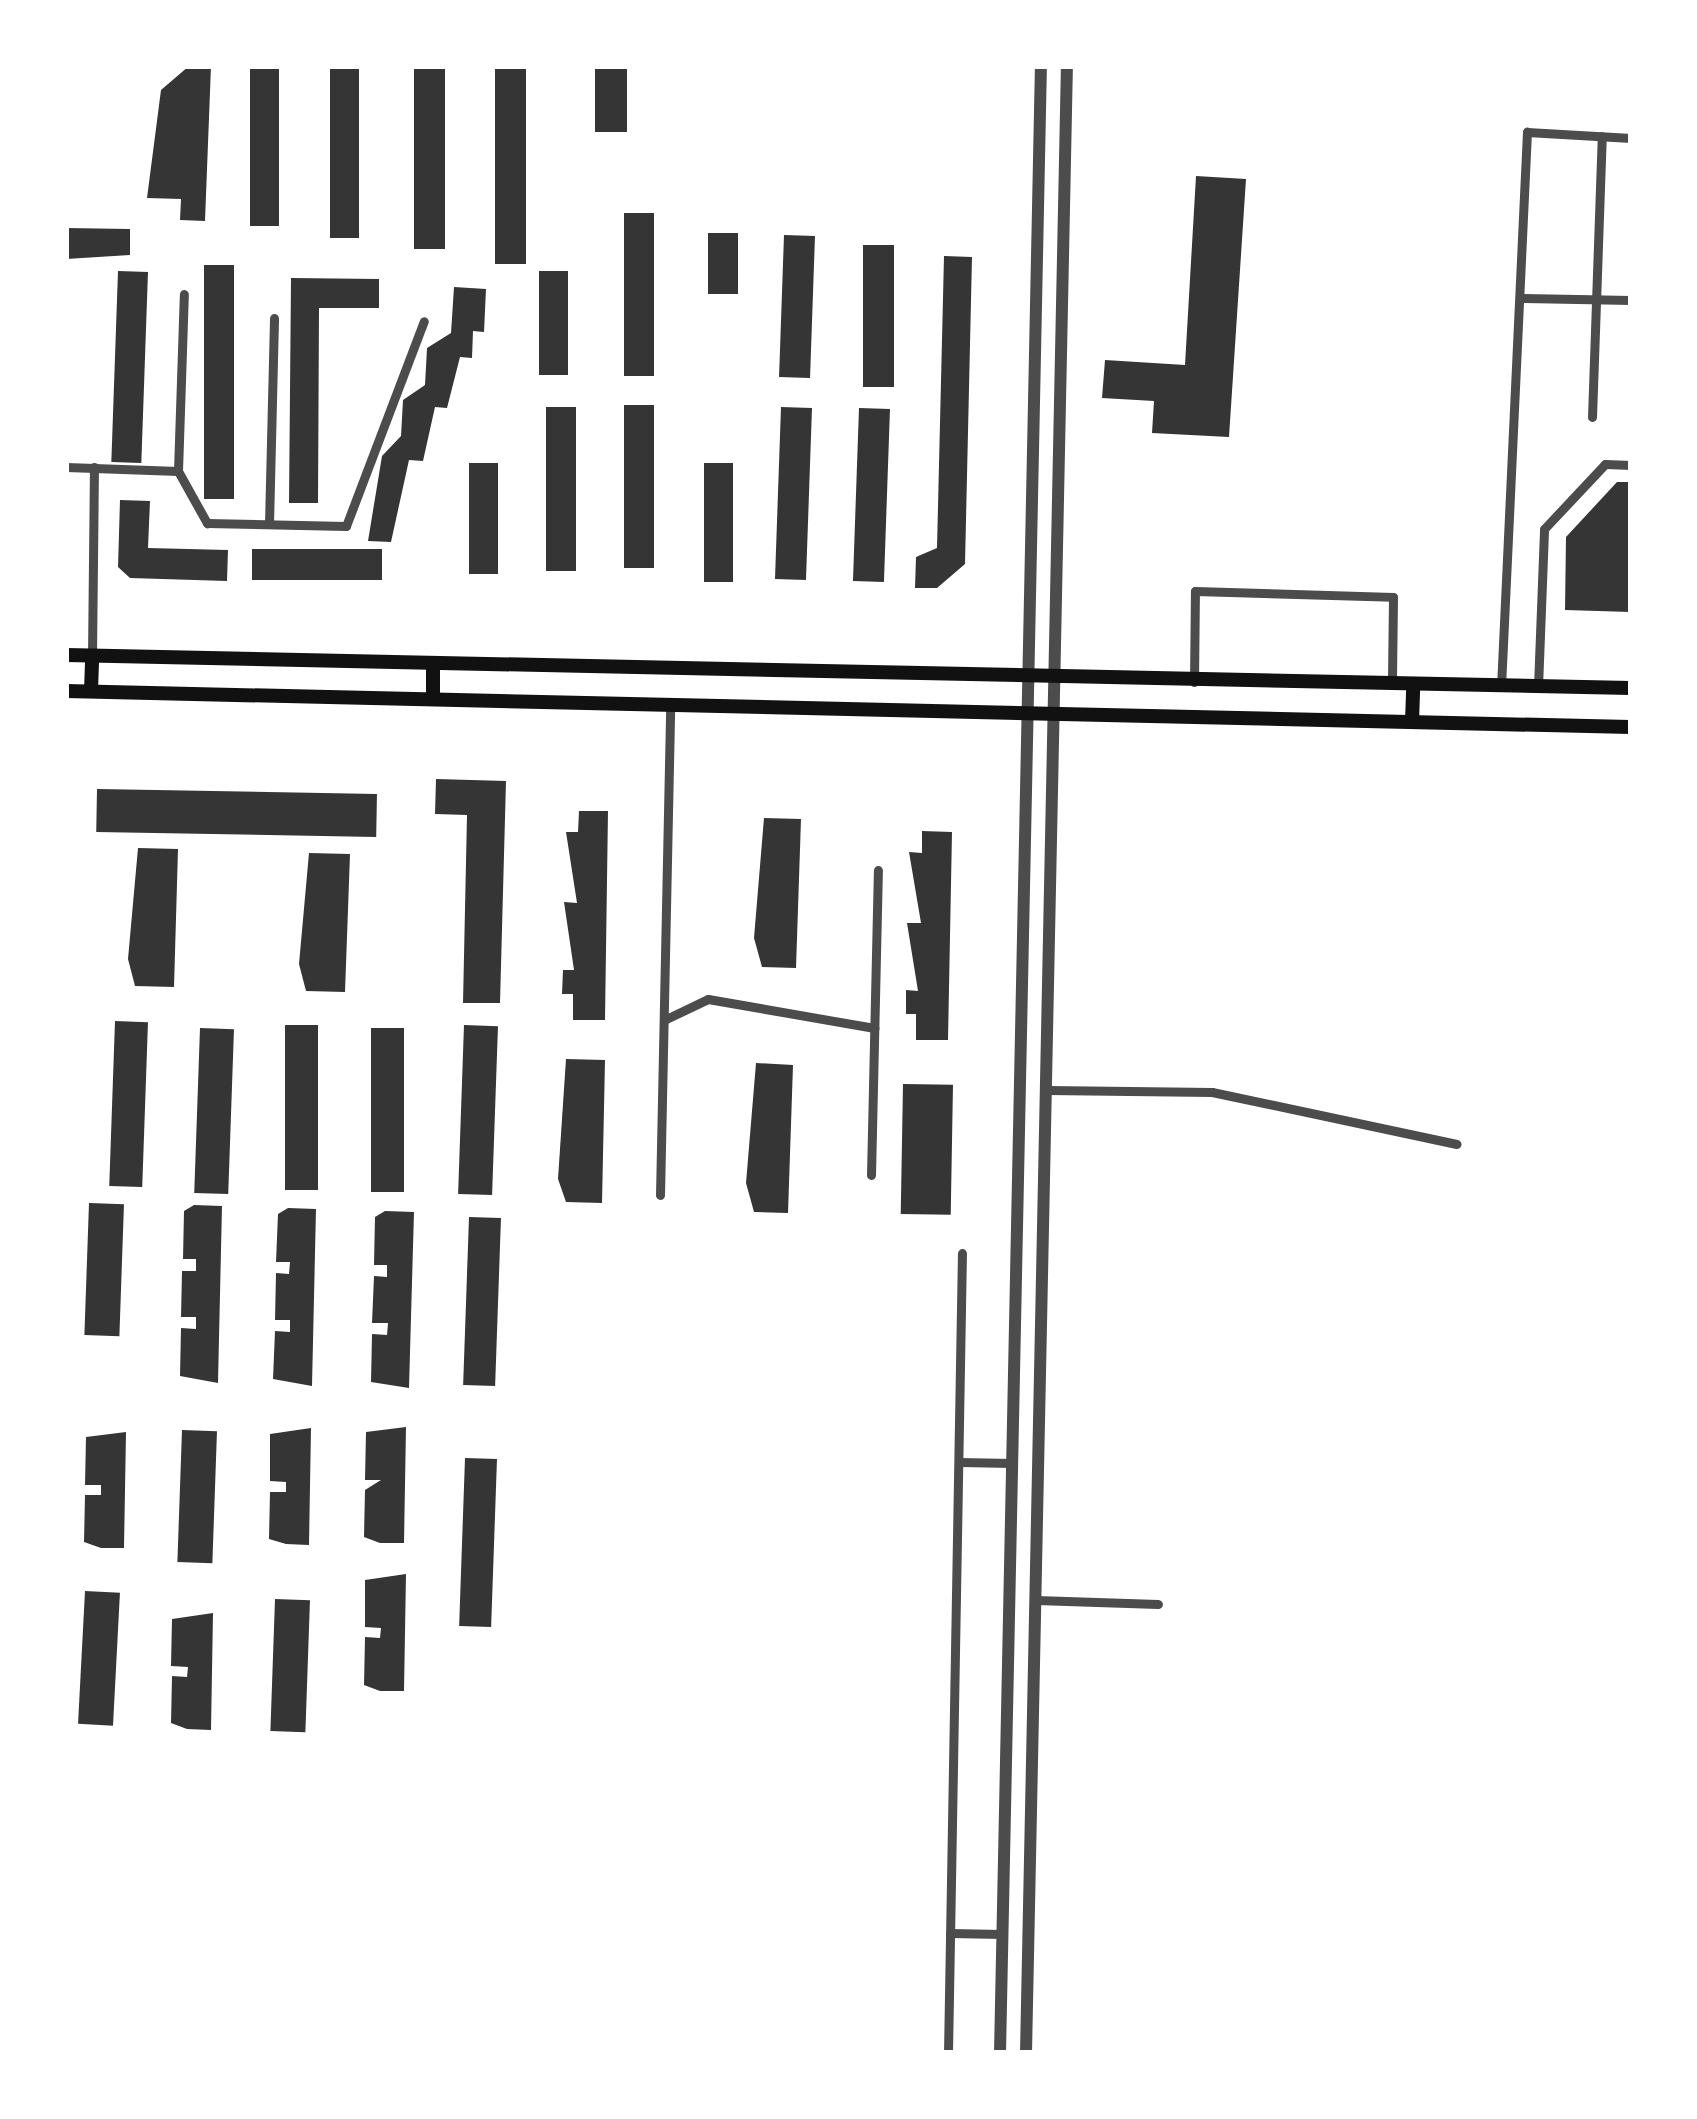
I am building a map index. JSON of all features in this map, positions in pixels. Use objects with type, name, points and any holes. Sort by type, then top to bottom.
[{"type":"main road","points":[[66,655],[1029,679],[1631,688]]},
{"type":"main road","points":[[91,691],[92,656]]},
{"type":"main road","points":[[433,664],[433,699]]},
{"type":"main road","points":[[670,704],[671,671]]},
{"type":"main road","points":[[1412,722],[1413,686]]},
{"type":"main road","points":[[66,691],[1631,727]]},
{"type":"street","points":[[1000,2053],[1041,66]]},
{"type":"street","points":[[1026,2053],[1067,66]]},
{"type":"street","points":[[1501,687],[1527,133],[1631,138]]},
{"type":"street","points":[[1592,416],[1602,136]]},
{"type":"street","points":[[184,294],[178,471],[207,523],[346,526],[424,321]]},
{"type":"street","points":[[1520,298],[1631,300]]},
{"type":"street","points":[[269,524],[274,318]]},
{"type":"street","points":[[1538,687],[1544,529],[1605,464],[1631,465]]},
{"type":"street","points":[[66,467],[178,471]]},
{"type":"street","points":[[92,656],[94,467]]},
{"type":"street","points":[[1194,682],[1195,590],[1393,597],[1392,685]]},
{"type":"street","points":[[660,1196],[670,704]]},
{"type":"street","points":[[871,1175],[878,869]]},
{"type":"street","points":[[664,1020],[708,999],[874,1028]]},
{"type":"street","points":[[1047,1090],[1212,1092],[1457,1144]]},
{"type":"street","points":[[948,2053],[962,1253]]},
{"type":"street","points":[[959,1462],[1012,1463]]},
{"type":"street","points":[[1036,1600],[1158,1604]]},
{"type":"street","points":[[950,1933],[1002,1934]]},
{"type":"building","points":[[189,66],[211,66],[205,221],[180,220],[181,199],[147,198],[161,90]]},
{"type":"building","points":[[250,66],[279,66],[279,226],[250,226]]},
{"type":"building","points":[[330,66],[359,66],[359,238],[330,238]]},
{"type":"building","points":[[414,66],[445,66],[445,249],[414,249]]},
{"type":"building","points":[[495,66],[526,66],[526,264],[495,264]]},
{"type":"building","points":[[595,66],[627,66],[627,132],[595,132]]},
{"type":"building","points":[[1196,176],[1246,179],[1229,437],[1152,433],[1154,401],[1102,398],[1105,360],[1185,365]]},
{"type":"building","points":[[624,213],[654,213],[654,376],[624,376]]},
{"type":"building","points":[[66,228],[130,229],[130,255],[66,259]]},
{"type":"building","points":[[708,233],[738,233],[738,294],[708,294]]},
{"type":"building","points":[[784,235],[815,236],[810,378],[779,377]]},
{"type":"building","points":[[863,245],[894,245],[894,387],[863,387]]},
{"type":"building","points":[[944,256],[972,257],[965,564],[937,588],[915,588],[916,557],[937,548]]},
{"type":"building","points":[[204,265],[234,265],[234,499],[204,499]]},
{"type":"building","points":[[118,271],[148,272],[141,463],[111,462]]},
{"type":"building","points":[[539,271],[568,271],[568,375],[539,375]]},
{"type":"building","points":[[291,278],[379,279],[379,308],[319,308],[318,503],[289,503]]},
{"type":"building","points":[[454,287],[486,289],[484,332],[473,331],[472,358],[460,357],[447,408],[435,407],[423,461],[409,460],[391,542],[368,541],[382,456],[401,436],[403,400],[425,385],[427,348],[451,333]]},
{"type":"building","points":[[624,405],[654,405],[654,568],[624,568]]},
{"type":"building","points":[[546,407],[576,407],[576,571],[546,571]]},
{"type":"building","points":[[781,407],[812,408],[806,580],[775,579]]},
{"type":"building","points":[[859,408],[890,409],[884,582],[853,581]]},
{"type":"building","points":[[469,463],[498,463],[498,574],[469,574]]},
{"type":"building","points":[[704,463],[733,463],[733,582],[704,582]]},
{"type":"building","points":[[1617,482],[1631,482],[1631,612],[1565,610],[1566,537]]},
{"type":"building","points":[[120,500],[150,501],[148,548],[228,550],[227,581],[130,578],[118,567]]},
{"type":"building","points":[[252,549],[382,549],[382,580],[252,580]]},
{"type":"building","points":[[436,779],[506,781],[500,1003],[463,1003],[467,815],[435,814]]},
{"type":"building","points":[[97,789],[377,794],[376,837],[96,832]]},
{"type":"building","points":[[579,811],[608,811],[605,1020],[573,1020],[573,994],[562,994],[563,970],[574,970],[564,902],[577,903],[566,832],[578,832]]},
{"type":"building","points":[[764,818],[801,819],[796,968],[762,967],[754,938]]},
{"type":"building","points":[[922,831],[952,832],[948,1040],[916,1040],[916,1014],[906,1014],[906,990],[918,991],[907,923],[921,923],[909,852],[922,853]]},
{"type":"building","points":[[138,848],[178,849],[174,987],[135,986],[128,959]]},
{"type":"building","points":[[309,853],[350,854],[345,992],[306,991],[299,964]]},
{"type":"building","points":[[115,1021],[148,1022],[142,1187],[109,1186]]},
{"type":"building","points":[[285,1025],[318,1025],[318,1190],[285,1190]]},
{"type":"building","points":[[464,1025],[498,1026],[492,1195],[458,1194]]},
{"type":"building","points":[[200,1028],[234,1029],[228,1194],[194,1193]]},
{"type":"building","points":[[371,1028],[404,1028],[404,1192],[371,1192]]},
{"type":"building","points":[[566,1059],[605,1060],[602,1203],[566,1202],[558,1179]]},
{"type":"building","points":[[756,1063],[793,1065],[788,1213],[754,1212],[746,1183]]},
{"type":"building","points":[[903,1084],[953,1085],[951,1215],[901,1214]]},
{"type":"building","points":[[89,1203],[124,1204],[119,1336],[84,1335]]},
{"type":"building","points":[[194,1205],[222,1206],[218,1383],[180,1376],[181,1328],[196,1329],[196,1317],[181,1317],[182,1271],[196,1271],[196,1259],[183,1259],[184,1211]]},
{"type":"building","points":[[288,1208],[316,1209],[312,1386],[273,1379],[275,1331],[290,1332],[290,1320],[275,1320],[276,1273],[289,1274],[290,1262],[276,1262],[278,1214]]},
{"type":"building","points":[[385,1211],[414,1212],[409,1388],[371,1382],[372,1334],[387,1335],[388,1323],[372,1323],[374,1276],[387,1277],[387,1265],[374,1265],[375,1217]]},
{"type":"building","points":[[469,1217],[501,1218],[495,1386],[463,1385]]},
{"type":"building","points":[[406,1427],[404,1543],[380,1543],[364,1537],[365,1490],[381,1480],[365,1480],[366,1432]]},
{"type":"building","points":[[311,1428],[309,1545],[269,1539],[270,1492],[286,1492],[286,1482],[270,1481],[270,1434]]},
{"type":"building","points":[[182,1430],[217,1431],[212,1563],[177,1562]]},
{"type":"building","points":[[126,1432],[124,1548],[101,1548],[84,1542],[85,1495],[101,1495],[101,1485],[85,1485],[86,1437]]},
{"type":"building","points":[[465,1458],[497,1459],[491,1627],[459,1626]]},
{"type":"building","points":[[406,1574],[404,1691],[380,1691],[364,1685],[365,1637],[380,1638],[381,1628],[365,1627],[365,1580]]},
{"type":"building","points":[[85,1591],[120,1593],[113,1726],[78,1724]]},
{"type":"building","points":[[275,1599],[310,1600],[305,1732],[270,1731]]},
{"type":"building","points":[[213,1613],[211,1730],[187,1729],[171,1723],[172,1676],[187,1677],[188,1667],[171,1666],[172,1619]]}]
